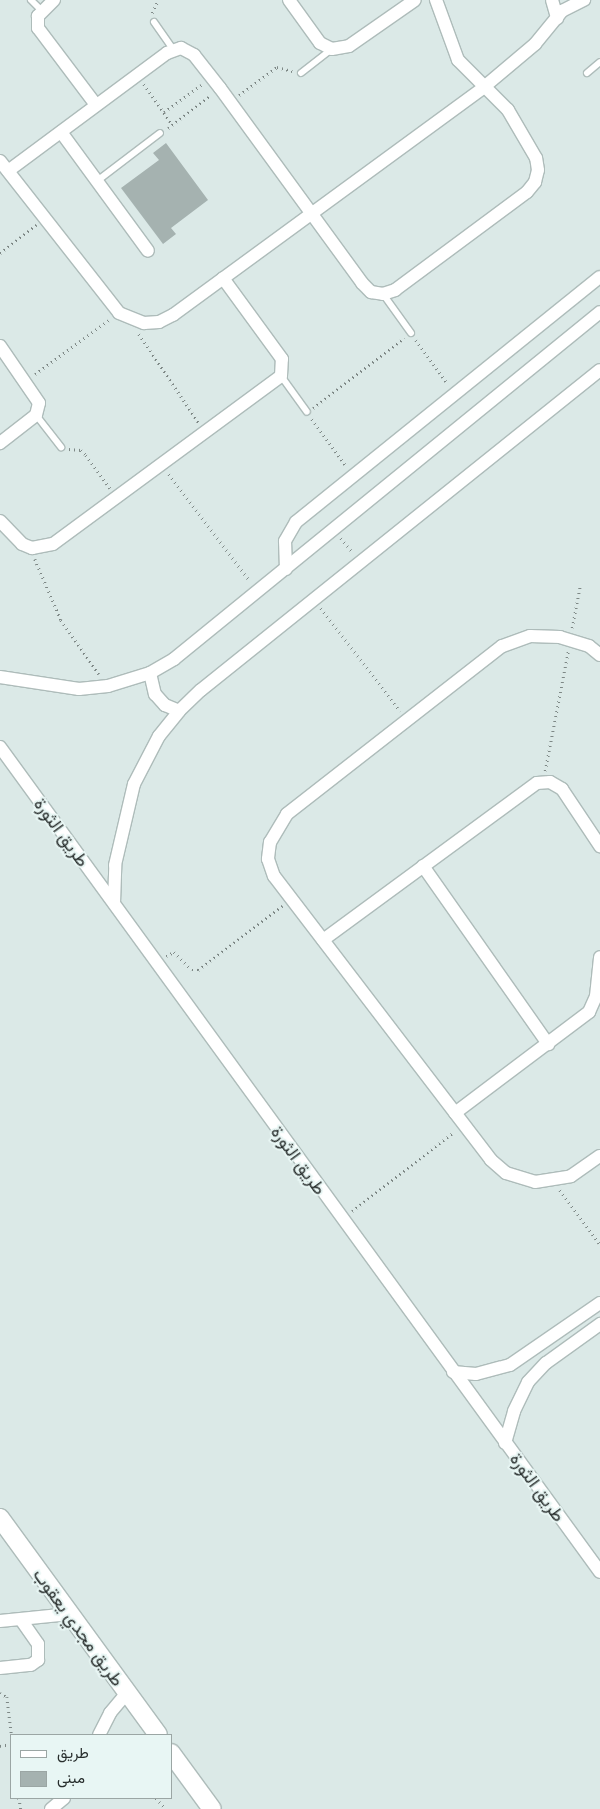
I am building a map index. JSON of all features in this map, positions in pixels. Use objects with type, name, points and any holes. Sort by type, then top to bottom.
[{"type":"street","points":[[54,0],[41,10],[38,28],[96,105]]},
{"type":"street","points":[[288,0],[320,43],[332,49],[349,46],[414,0]]},
{"type":"street","points":[[8,171],[137,74],[174,49],[189,50],[230,101],[362,283],[371,292],[383,294],[402,285],[527,192],[535,182],[538,170],[536,158],[508,110],[466,70],[452,50],[436,0]]},
{"type":"street","points":[[552,0],[557,18]]},
{"type":"street","points":[[0,161],[124,316],[144,323],[159,322],[313,213],[484,87],[535,44],[568,6],[584,0]]},
{"type":"street","points":[[60,132],[148,251]]},
{"type":"street","points":[[286,569],[284,541],[291,528],[600,277]]},
{"type":"street","points":[[0,521],[12,536],[32,548],[53,544],[281,376],[282,359],[223,278]]},
{"type":"street","points":[[0,677],[52,687],[79,689],[108,686],[150,673],[174,659],[600,312]]},
{"type":"street","points":[[0,346],[37,396],[36,415],[0,442]]},
{"type":"street","points":[[114,903],[115,864],[134,784],[159,736],[179,712],[314,599],[598,376]]},
{"type":"street","points":[[600,655],[570,638],[530,636],[502,646],[287,814],[276,827],[270,842],[268,859],[274,876],[490,1160],[506,1173],[535,1182],[553,1181],[571,1176],[600,1156]]},
{"type":"street","points":[[150,673],[155,694],[165,705],[179,712]]},
{"type":"street","name":"طريق الثورة","points":[[0,747],[341,1219],[600,1572]]},
{"type":"street","points":[[323,940],[536,783],[543,782],[562,789],[600,846]]},
{"type":"street","points":[[424,866],[548,1044]]},
{"type":"street","points":[[455,1113],[589,1012],[596,996],[600,957]]},
{"type":"street","points":[[453,1372],[476,1374],[500,1369],[536,1349],[600,1303]]},
{"type":"street","points":[[505,1443],[520,1396],[546,1363],[600,1324]]},
{"type":"street","points":[[536,1349],[546,1363]]},
{"type":"street","name":"طريق مجدي يعقوب","points":[[0,1518],[126,1693],[152,1733]]},
{"type":"street","points":[[0,1622],[70,1614]]},
{"type":"street","points":[[0,1668],[31,1665],[38,1660],[38,1644],[21,1620]]},
{"type":"street","points":[[100,1734],[116,1705],[126,1693]]},
{"type":"street","points":[[172,1754],[212,1809]]},
{"type":"street","points":[[54,1809],[63,1799]]},
{"type":"lane","points":[[31,0],[41,10]]},
{"type":"lane","points":[[154,22],[174,49]]},
{"type":"lane","points":[[302,73],[332,49]]},
{"type":"lane","points":[[587,73],[600,62]]},
{"type":"lane","points":[[97,181],[160,133]]},
{"type":"lane","points":[[383,294],[411,333]]},
{"type":"lane","points":[[281,376],[307,412]]},
{"type":"lane","points":[[36,415],[61,447]]},
{"type":"path","points":[[154,22],[152,14],[158,0]]},
{"type":"path","points":[[230,101],[277,67],[302,73]]},
{"type":"path","points":[[137,74],[172,124]]},
{"type":"path","points":[[164,112],[212,77]]},
{"type":"path","points":[[160,133],[220,88]]},
{"type":"path","points":[[0,253],[45,218]]},
{"type":"path","points":[[26,381],[124,316],[206,432]]},
{"type":"path","points":[[354,476],[307,412],[411,333],[455,394]]},
{"type":"path","points":[[61,447],[81,450],[117,497]]},
{"type":"path","points":[[162,464],[258,592]]},
{"type":"path","points":[[335,529],[360,563]]},
{"type":"path","points":[[32,548],[40,576],[61,620],[108,686]]},
{"type":"path","points":[[543,782],[580,586]]},
{"type":"path","points":[[314,599],[407,720]]},
{"type":"path","points":[[156,963],[174,952],[192,970],[198,970],[292,899]]},
{"type":"path","points":[[341,1219],[463,1125]]},
{"type":"path","points":[[553,1181],[600,1244]]},
{"type":"path","points":[[0,1693],[8,1697],[12,1734]]},
{"type":"path","points":[[157,1799],[166,1809]]},
{"type":"building","points":[[166,143],[208,200],[171,228],[176,234],[163,244],[121,188],[159,160],[153,153]]}]
